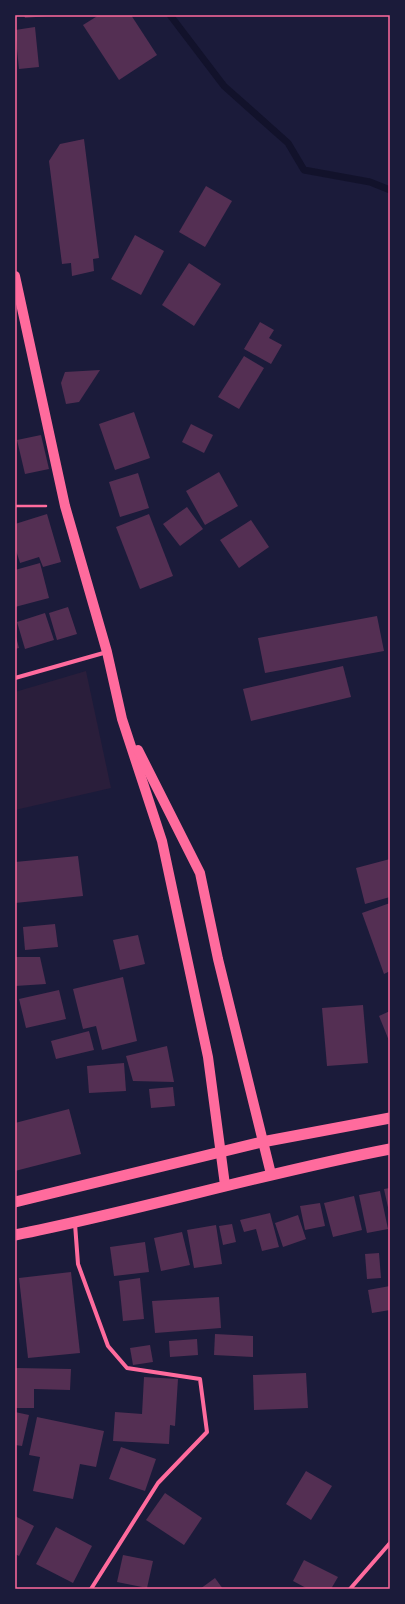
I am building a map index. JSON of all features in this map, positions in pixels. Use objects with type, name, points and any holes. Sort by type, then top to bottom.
[{"type":"highway","points":[[15,1202],[262,1142],[390,1118]]},
{"type":"highway","points":[[15,1235],[75,1223],[271,1174],[390,1149]]},
{"type":"main road","points":[[15,276],[65,506],[107,652],[122,719],[162,841],[208,1057],[225,1185]]},
{"type":"main road","points":[[122,719],[200,873],[218,959],[271,1174]]},
{"type":"street","points":[[15,678],[107,652]]},
{"type":"street","points":[[75,1223],[78,1264],[108,1346],[126,1368],[200,1379],[207,1432],[158,1483],[91,1589]]},
{"type":"street","points":[[350,1589],[390,1543]]},
{"type":"path","points":[[15,506],[65,506]]},
{"type":"shaded area","points":[[86,671],[111,788],[15,810],[15,692]]},
{"type":"building","points":[[24,15],[47,15],[47,16],[25,18]]},
{"type":"building","points":[[99,15],[131,15],[157,55],[119,80],[83,25]]},
{"type":"building","points":[[35,27],[39,67],[19,69],[15,30]]},
{"type":"building","points":[[84,139],[99,258],[93,259],[94,271],[72,276],[71,263],[62,264],[49,161],[60,144]]},
{"type":"building","points":[[206,186],[232,201],[205,247],[179,232]]},
{"type":"building","points":[[135,235],[164,251],[141,295],[111,279]]},
{"type":"building","points":[[189,263],[221,284],[194,326],[162,305]]},
{"type":"building","points":[[260,322],[274,330],[269,338],[282,345],[271,364],[244,349]]},
{"type":"building","points":[[244,356],[264,368],[239,409],[218,397]]},
{"type":"building","points":[[100,370],[79,402],[66,404],[61,383],[65,372]]},
{"type":"building","points":[[134,412],[150,458],[115,470],[99,424]]},
{"type":"building","points":[[191,424],[213,435],[204,453],[182,442]]},
{"type":"building","points":[[41,435],[49,469],[25,474],[17,440]]},
{"type":"building","points":[[219,472],[238,506],[205,525],[186,491]]},
{"type":"building","points":[[138,473],[149,508],[120,517],[109,482]]},
{"type":"building","points":[[187,507],[203,529],[180,546],[163,524]]},
{"type":"building","points":[[47,514],[61,562],[43,567],[39,557],[20,563],[15,547],[15,524]]},
{"type":"building","points":[[149,514],[173,576],[140,589],[116,527]]},
{"type":"building","points":[[251,520],[269,547],[239,568],[220,540]]},
{"type":"building","points":[[40,563],[49,598],[15,607],[15,570]]},
{"type":"building","points":[[68,607],[77,634],[57,640],[49,613]]},
{"type":"building","points":[[45,613],[54,640],[25,649],[17,622]]},
{"type":"building","points":[[377,616],[384,651],[265,673],[258,638]]},
{"type":"building","points":[[15,633],[19,648],[15,649]]},
{"type":"building","points":[[343,666],[351,697],[251,721],[243,689]]},
{"type":"building","points":[[78,856],[83,896],[15,903],[15,862]]},
{"type":"building","points":[[390,859],[390,897],[365,904],[356,868]]},
{"type":"building","points":[[390,903],[390,971],[384,974],[362,913]]},
{"type":"building","points":[[55,924],[58,947],[25,950],[23,927]]},
{"type":"building","points":[[138,935],[145,964],[120,970],[113,940]]},
{"type":"building","points":[[15,957],[40,957],[46,984],[15,986]]},
{"type":"building","points":[[123,977],[137,1041],[102,1050],[96,1026],[83,1029],[73,989]]},
{"type":"building","points":[[59,990],[66,1019],[26,1028],[19,999]]},
{"type":"building","points":[[363,1005],[368,1063],[327,1066],[322,1008]]},
{"type":"building","points":[[390,1011],[390,1043],[379,1016]]},
{"type":"building","points":[[89,1031],[94,1050],[56,1059],[51,1041]]},
{"type":"building","points":[[167,1046],[174,1082],[133,1081],[126,1056]]},
{"type":"building","points":[[124,1063],[126,1091],[89,1093],[87,1066]]},
{"type":"building","points":[[173,1087],[175,1106],[151,1108],[149,1089]]},
{"type":"building","points":[[69,1109],[81,1154],[15,1171],[15,1123]]},
{"type":"building","points":[[390,1188],[390,1212],[389,1212],[384,1189]]},
{"type":"building","points":[[380,1191],[388,1229],[367,1233],[359,1195]]},
{"type":"building","points":[[354,1196],[362,1230],[333,1237],[324,1203]]},
{"type":"building","points":[[320,1203],[325,1226],[305,1230],[300,1206]]},
{"type":"building","points":[[270,1213],[279,1247],[262,1251],[256,1229],[244,1232],[240,1220]]},
{"type":"building","points":[[298,1215],[306,1239],[283,1247],[275,1223]]},
{"type":"building","points":[[232,1224],[236,1242],[223,1245],[219,1226]]},
{"type":"building","points":[[216,1225],[222,1264],[194,1268],[187,1230]]},
{"type":"building","points":[[182,1232],[190,1265],[161,1271],[154,1238]]},
{"type":"building","points":[[145,1242],[149,1272],[114,1276],[110,1247]]},
{"type":"building","points":[[379,1253],[381,1278],[367,1279],[365,1254]]},
{"type":"building","points":[[71,1272],[80,1353],[28,1358],[19,1278]]},
{"type":"building","points":[[140,1278],[144,1319],[123,1321],[119,1281]]},
{"type":"building","points":[[390,1286],[390,1310],[372,1313],[368,1290]]},
{"type":"building","points":[[219,1297],[221,1328],[155,1333],[152,1301]]},
{"type":"building","points":[[215,1334],[253,1336],[253,1357],[214,1355]]},
{"type":"building","points":[[197,1339],[198,1355],[170,1357],[169,1341]]},
{"type":"building","points":[[150,1345],[153,1362],[133,1365],[130,1348]]},
{"type":"building","points":[[16,1368],[71,1369],[70,1390],[34,1389],[34,1408],[15,1408]]},
{"type":"building","points":[[306,1373],[308,1408],[254,1410],[253,1375]]},
{"type":"building","points":[[144,1377],[178,1379],[175,1426],[170,1425],[169,1444],[113,1441],[115,1412],[142,1414]]},
{"type":"building","points":[[15,1412],[29,1415],[22,1446],[15,1445]]},
{"type":"building","points":[[37,1417],[104,1431],[96,1467],[80,1464],[73,1499],[33,1491],[40,1457],[29,1455]]},
{"type":"building","points":[[121,1447],[156,1459],[145,1491],[109,1479]]},
{"type":"building","points":[[306,1471],[332,1486],[311,1520],[286,1504]]},
{"type":"building","points":[[165,1493],[202,1518],[184,1545],[146,1520]]},
{"type":"building","points":[[15,1516],[34,1526],[19,1556],[15,1554]]},
{"type":"building","points":[[56,1527],[92,1546],[73,1583],[36,1564]]},
{"type":"building","points":[[123,1555],[153,1561],[147,1588],[117,1582]]},
{"type":"building","points":[[304,1560],[338,1577],[331,1589],[308,1589],[293,1581]]},
{"type":"building","points":[[215,1578],[223,1589],[200,1589]]},
{"type":"waterway","points":[[170,15],[224,86],[288,143],[304,170],[370,182],[390,190]]}]
